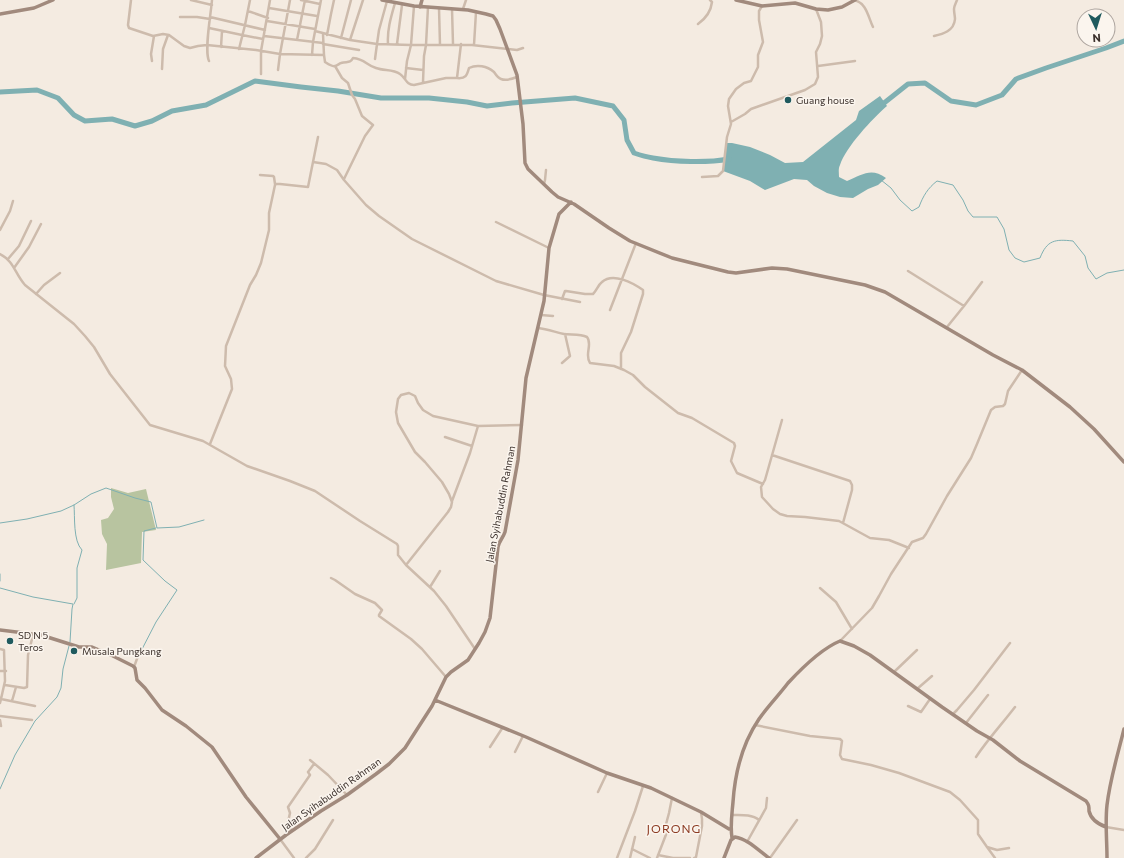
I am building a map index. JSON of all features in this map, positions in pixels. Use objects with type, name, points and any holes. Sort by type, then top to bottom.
[{"type":"street","points":[[0,14],[34,8],[53,0]]},
{"type":"street","points":[[131,0],[128,27],[154,36],[163,34],[168,35],[187,47],[193,48],[207,45],[280,54],[324,55]]},
{"type":"street","points":[[191,0],[212,5]]},
{"type":"street","points":[[209,61],[207,56],[207,45],[212,0]]},
{"type":"street","points":[[239,49],[250,0]]},
{"type":"street","points":[[261,74],[261,51],[270,8],[270,0]]},
{"type":"street","points":[[278,70],[290,0]]},
{"type":"street","points":[[301,0],[320,4]]},
{"type":"street","points":[[297,40],[305,0]]},
{"type":"street","points":[[312,55],[317,16],[321,0]]},
{"type":"street","points":[[327,34],[334,0]]},
{"type":"street","points":[[340,38],[351,0]]},
{"type":"street","points":[[350,40],[363,0]]},
{"type":"street","points":[[382,0],[420,7],[463,9],[486,14],[494,18],[503,35],[517,77],[526,165],[528,169],[558,196],[571,202],[609,228],[636,243],[676,259],[733,273],[772,268],[782,269],[865,285],[885,292],[1022,370],[1070,406],[1094,429],[1124,462]]},
{"type":"street","points":[[397,44],[404,5],[408,0]]},
{"type":"street","points":[[420,7],[422,0]]},
{"type":"street","points":[[463,9],[466,0]]},
{"type":"street","points":[[698,24],[702,22],[711,7],[712,2],[710,0]]},
{"type":"street","points":[[736,0],[762,6],[791,3],[816,9],[833,10],[855,0],[859,1],[864,6],[873,27]]},
{"type":"street","points":[[934,36],[945,33],[952,28],[955,20],[954,8],[957,0]]},
{"type":"street","points":[[375,59],[379,30],[388,1]]},
{"type":"street","points":[[388,44],[389,26],[395,3]]},
{"type":"street","points":[[405,80],[407,61],[411,45],[414,6]]},
{"type":"street","points":[[702,177],[718,176],[723,171],[727,134],[731,122],[728,106],[729,99],[736,89],[751,80],[758,68],[758,55],[763,42],[759,20],[762,6]]},
{"type":"street","points":[[423,82],[428,7]]},
{"type":"street","points":[[270,8],[317,16]]},
{"type":"street","points":[[439,8],[440,45]]},
{"type":"street","points":[[452,8],[453,44]]},
{"type":"street","points":[[731,122],[752,108],[809,89],[815,84],[818,77],[816,52],[822,41],[821,22],[816,9]]},
{"type":"street","points":[[248,11],[286,25],[300,26],[340,38],[377,44],[461,44],[507,50],[519,50],[523,48]]},
{"type":"street","points":[[474,45],[476,12]]},
{"type":"street","points":[[180,17],[210,18],[265,30]]},
{"type":"street","points":[[209,28],[242,35],[323,43],[359,50]]},
{"type":"street","points":[[221,47],[222,31]]},
{"type":"street","points":[[323,34],[325,62],[335,66],[340,76],[349,85],[362,116],[373,125],[366,134],[344,180]]},
{"type":"street","points":[[162,69],[163,49],[168,35]]},
{"type":"street","points":[[152,61],[151,54],[154,36]]},
{"type":"street","points":[[457,78],[461,44]]},
{"type":"street","points":[[335,66],[340,63],[351,62],[353,58],[358,58],[364,60],[374,68],[399,73],[411,85],[448,77],[463,78],[468,74],[469,68],[477,66],[490,69],[503,80],[517,77]]},
{"type":"street","points":[[818,66],[855,61]]},
{"type":"street","points":[[406,68],[423,70]]},
{"type":"street","points":[[275,184],[308,187],[318,137]]},
{"type":"street","points":[[313,162],[326,164],[338,170],[344,180],[366,205],[406,236],[492,280],[562,299],[580,302]]},
{"type":"street","points":[[543,184],[546,170]]},
{"type":"street","points":[[210,444],[232,389],[231,379],[225,366],[228,338],[239,315],[250,285],[261,263],[269,230],[269,213],[275,184],[273,176],[260,175]]},
{"type":"street","points":[[0,230],[10,211],[13,201]]},
{"type":"street","name":"Jalan Syihabuddin Rahman","points":[[256,858],[280,839],[347,795],[389,764],[412,738],[435,700],[446,678],[451,672],[468,660],[485,632],[490,618],[498,547],[504,536],[506,528],[518,460],[525,386],[544,301],[549,248],[559,214],[571,202]]},
{"type":"street","points":[[8,258],[19,246],[31,221]]},
{"type":"street","points":[[496,222],[549,248]]},
{"type":"street","points":[[14,268],[29,248],[41,224]]},
{"type":"street","points":[[610,310],[636,243]]},
{"type":"street","points":[[0,254],[8,258],[22,281],[74,324],[85,336],[94,347],[110,374],[150,426],[203,441],[247,466],[319,493],[396,544],[398,546],[398,555],[430,587],[449,610],[476,649]]},
{"type":"street","points":[[908,271],[964,306]]},
{"type":"street","points":[[36,294],[44,285],[60,273]]},
{"type":"street","points":[[562,299],[566,291],[592,295],[601,282],[612,278],[633,283],[644,291],[631,332],[621,353],[622,369]]},
{"type":"street","points":[[947,327],[982,282]]},
{"type":"street","points":[[540,315],[553,316]]},
{"type":"street","points":[[537,328],[548,329],[565,334],[582,335],[589,339],[588,359],[590,363],[608,365],[622,369],[633,376],[678,413],[692,418],[734,443],[735,446],[731,461],[736,472],[763,484]]},
{"type":"street","points":[[562,363],[570,356],[565,334]]},
{"type":"street","points":[[724,858],[732,838],[731,829],[735,776],[745,745],[755,725],[770,704],[804,666],[839,641],[872,608],[891,574],[914,541],[923,538],[926,534],[947,496],[971,458],[991,410],[1005,404],[1008,390],[1022,370]]},
{"type":"street","points":[[452,502],[442,482],[415,452],[400,426],[396,412],[398,399],[401,395],[409,393],[415,397],[420,406],[430,414],[478,426],[522,425]]},
{"type":"street","points":[[782,420],[765,480],[760,490],[762,497],[773,509],[780,514],[787,516],[833,520],[843,523],[870,538],[889,540],[909,548]]},
{"type":"street","points":[[406,564],[448,512],[462,477],[478,426]]},
{"type":"street","points":[[445,437],[472,446]]},
{"type":"street","points":[[772,456],[850,481],[852,483],[852,490],[843,523]]},
{"type":"street","points":[[430,587],[440,571]]},
{"type":"street","points":[[331,578],[355,594],[378,606],[382,610],[379,616],[411,639],[422,649],[446,678]]},
{"type":"street","points":[[820,588],[836,602],[852,629]]},
{"type":"street","points":[[0,630],[41,634],[79,647],[92,647],[134,667]]},
{"type":"street","points":[[5,685],[26,688],[28,686],[28,655],[33,635]]},
{"type":"street","points":[[839,641],[863,650],[930,699],[977,731],[990,738],[1026,765],[1088,803],[1090,814],[1098,824],[1124,830]]},
{"type":"street","points":[[952,714],[974,690],[1010,643]]},
{"type":"street","points":[[0,649],[4,650],[6,671],[5,685],[0,698],[0,703]]},
{"type":"street","points":[[894,672],[917,650]]},
{"type":"street","points":[[138,656],[134,667],[137,680],[162,710],[186,726],[212,747],[246,797],[294,858]]},
{"type":"street","points":[[0,671],[6,671]]},
{"type":"street","points":[[917,689],[932,676]]},
{"type":"street","points":[[12,701],[16,687]]},
{"type":"street","points":[[966,723],[988,695]]},
{"type":"street","points":[[0,698],[35,706]]},
{"type":"street","points":[[908,706],[921,712],[930,699]]},
{"type":"street","points":[[435,700],[503,727],[607,773],[672,798],[731,829]]},
{"type":"street","points":[[976,757],[1015,707]]},
{"type":"street","points":[[0,716],[32,720]]},
{"type":"street","points":[[0,720],[1,726]]},
{"type":"street","points":[[755,725],[810,736],[840,739],[842,741],[840,755],[842,759],[899,773],[950,792],[960,800],[978,820],[978,834],[995,858]]},
{"type":"street","points":[[490,747],[503,727]]},
{"type":"street","points":[[1107,858],[1107,807],[1112,777],[1124,729]]},
{"type":"street","points":[[515,752],[524,736]]},
{"type":"street","points":[[310,760],[328,775],[347,795]]},
{"type":"street","points":[[292,831],[288,822],[290,813],[288,807],[310,775],[308,772],[314,764]]},
{"type":"street","points":[[598,792],[607,773]]},
{"type":"street","points":[[617,858],[636,811],[643,786]]},
{"type":"street","points":[[672,798],[665,828],[667,832],[658,857],[690,858]]},
{"type":"street","points":[[746,842],[766,808],[767,798]]},
{"type":"street","points":[[694,858],[696,857],[702,826],[701,812]]},
{"type":"street","points":[[732,815],[749,815],[756,817],[759,820]]},
{"type":"street","points":[[306,858],[314,850],[333,820]]},
{"type":"street","points":[[732,838],[737,837],[746,842],[764,857],[770,858],[798,820]]},
{"type":"street","points":[[630,858],[635,837]]},
{"type":"street","points":[[988,847],[997,850],[1008,848]]},
{"type":"street","points":[[632,849],[650,858]]},
{"type":"green space","points":[[111,488],[128,493],[146,489],[156,530],[142,532],[141,563],[106,570],[107,544],[102,534],[101,520],[108,518],[114,509],[111,497]]},
{"type":"water","points":[[880,96],[887,106],[874,118],[848,150],[839,166],[839,177],[847,181],[866,173],[876,173],[886,178],[878,185],[853,198],[840,197],[827,193],[814,186],[807,180],[794,179],[765,190],[750,181],[723,171],[726,143],[750,147],[785,163],[803,162],[856,120],[859,111]]},
{"type":"waterway","points":[[879,107],[908,84],[925,83],[951,101],[976,105],[1002,95],[1016,79],[1124,41]]},
{"type":"waterway","points":[[0,92],[37,90],[58,98],[74,115],[85,121],[112,119],[135,126],[152,121],[172,111],[206,105],[255,81],[381,98],[429,98],[467,102],[487,106],[575,98],[613,106],[624,120],[627,140],[634,153],[653,158],[681,161],[711,161],[729,159]]},
{"type":"waterway","points":[[881,180],[891,188],[900,200],[912,211],[919,207],[926,192],[937,181],[953,185],[973,217],[997,217],[1004,229],[1009,250],[1015,258],[1024,262],[1040,258],[1046,247],[1052,242],[1067,240],[1073,241],[1085,256],[1088,268],[1096,279],[1107,273],[1124,270]]},
{"type":"waterway","points":[[0,523],[27,519],[61,511],[91,494],[106,488],[151,502],[157,528],[179,527],[204,520]]},
{"type":"waterway","points":[[74,505],[77,541],[82,550],[77,568],[77,598],[74,604]]},
{"type":"waterway","points":[[139,655],[156,622],[177,590],[143,560],[144,531],[156,528]]},
{"type":"waterway","points":[[0,574],[0,581]]},
{"type":"waterway","points":[[0,588],[33,597],[73,604],[70,642]]},
{"type":"waterway","points":[[0,789],[15,755],[35,721],[57,697],[61,688],[63,669],[69,646]]},
{"type":"place","name":"Guang house","points":[[788,100]]},
{"type":"place","name":"SD N 5 Teros","points":[[10,641]]},
{"type":"place","name":"Musala Pungkang","points":[[74,651]]},
{"type":"district","name":"JORONG","points":[[674,829]]}]
